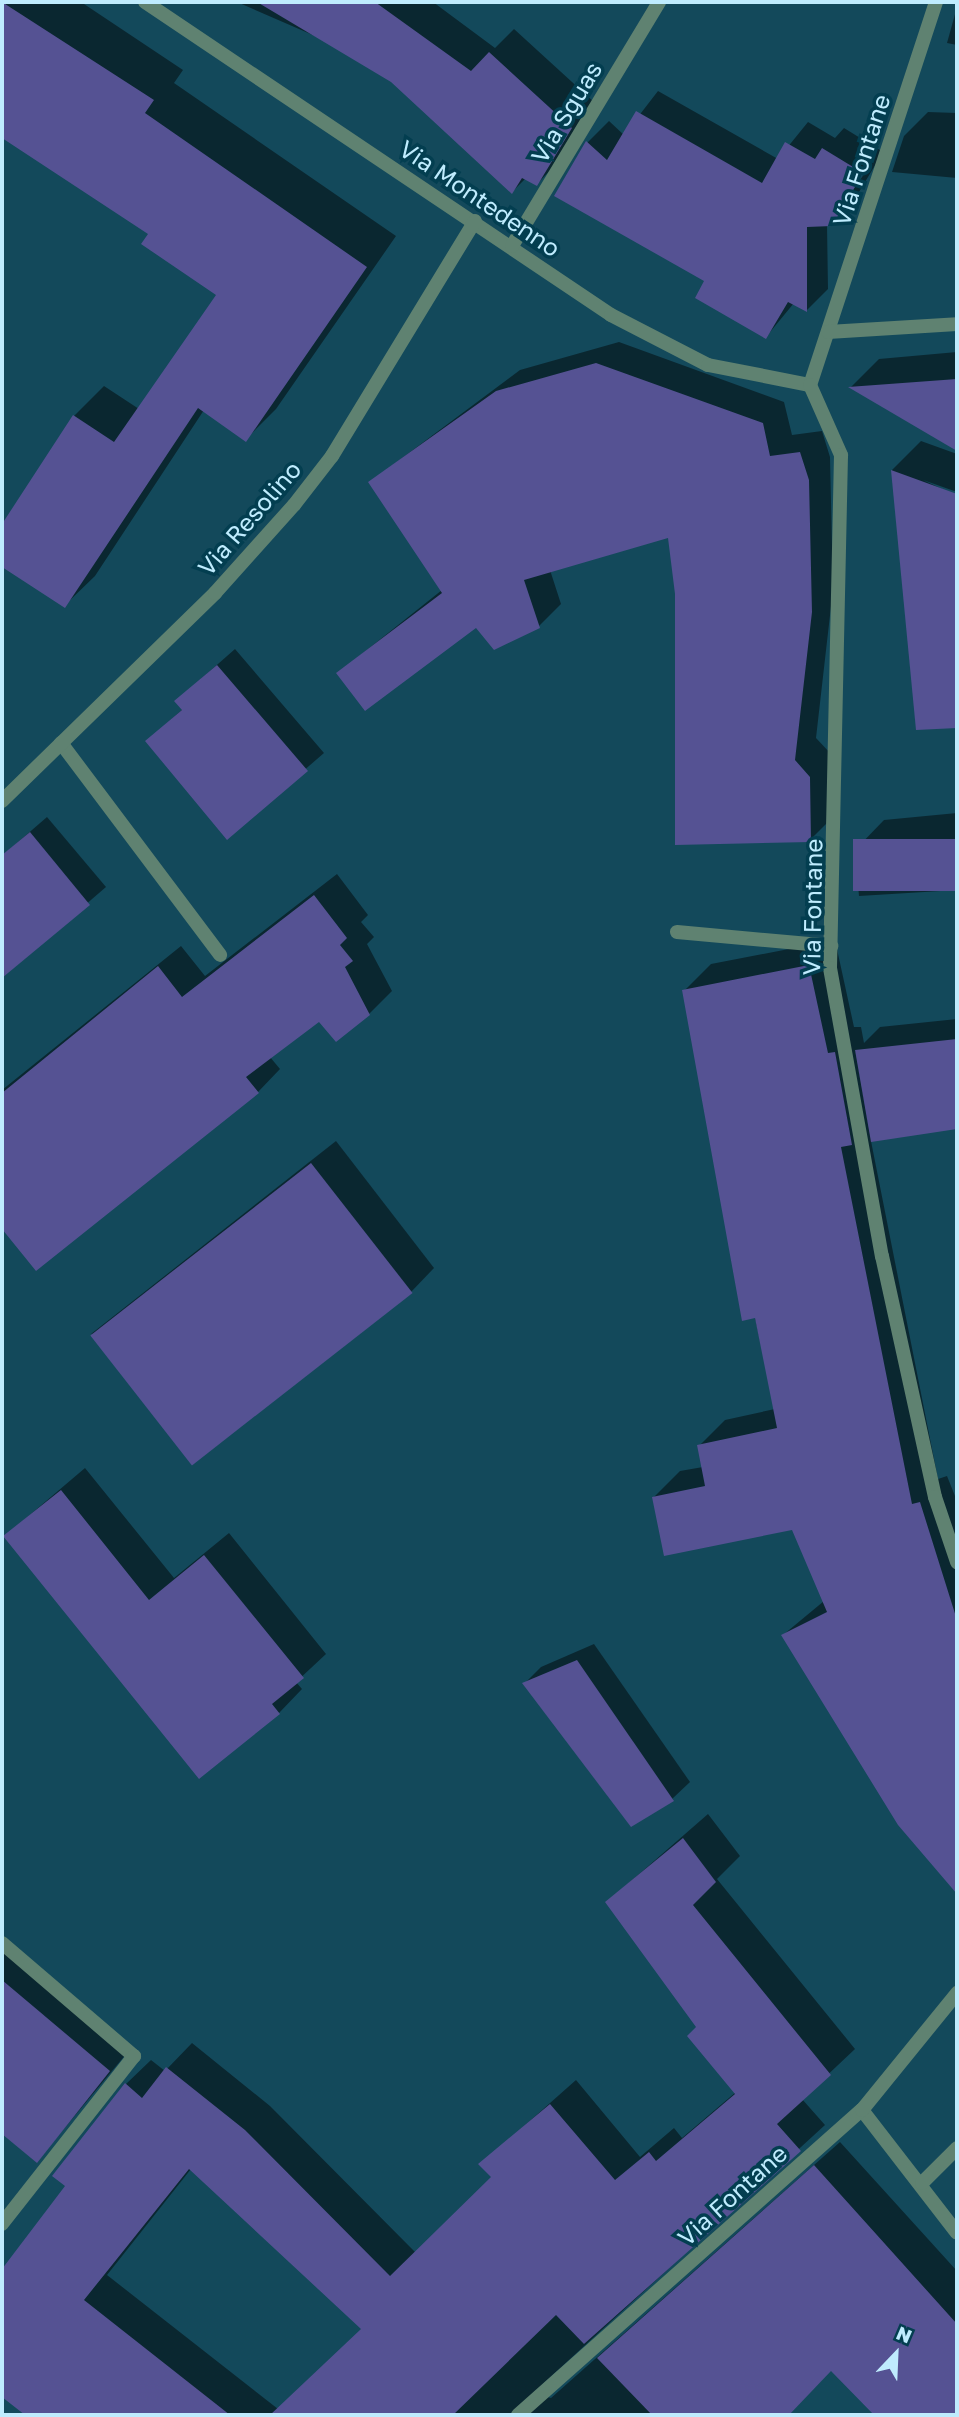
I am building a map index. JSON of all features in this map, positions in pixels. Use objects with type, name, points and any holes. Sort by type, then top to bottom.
[{"type":"street","name":"Via Montedenno","points":[[145,2],[475,221],[611,315],[708,365],[810,385]]},
{"type":"street","name":"Via Sguas","points":[[512,246],[659,2]]},
{"type":"street","name":"Via Fontane","points":[[936,2],[810,385],[841,455],[831,946],[882,1256],[935,1497],[957,1562]]},
{"type":"street","name":"Via Resolino","points":[[2,801],[295,505],[332,456],[475,221]]},
{"type":"street","points":[[828,332],[957,324]]},
{"type":"street","points":[[61,743],[220,956]]},
{"type":"street","points":[[677,932],[831,946]]},
{"type":"street","points":[[2,1943],[134,2056],[2,2224]]},
{"type":"street","name":"Via Fontane","points":[[518,2415],[862,2110],[957,1993]]},
{"type":"street","points":[[862,2110],[922,2183],[957,2233]]},
{"type":"street","points":[[922,2183],[957,2148]]},
{"type":"building","points":[[2,2],[154,100],[145,113],[367,267],[246,442],[198,408],[65,608],[2,567],[2,524],[73,415],[114,442],[216,295],[141,244],[148,234],[2,138]]},
{"type":"building","points":[[257,2],[375,2],[471,71],[489,52],[572,128],[537,186],[522,178],[512,194],[391,82]]},
{"type":"building","points":[[636,111],[762,183],[785,142],[815,159],[822,148],[863,173],[832,226],[807,227],[807,312],[788,302],[766,339],[695,298],[704,281],[554,196],[586,141],[607,160]]},
{"type":"building","points":[[596,363],[763,423],[770,456],[800,452],[809,480],[812,612],[795,760],[810,777],[811,842],[675,845],[675,594],[668,538],[524,580],[540,628],[494,650],[476,628],[365,711],[336,673],[442,593],[368,482],[496,391]]},
{"type":"building","points":[[957,379],[957,451],[848,387]]},
{"type":"building","points":[[891,470],[957,494],[957,728],[916,730]]},
{"type":"building","points":[[217,665],[308,771],[227,840],[145,741],[182,710],[174,701]]},
{"type":"building","points":[[30,832],[90,905],[2,978],[2,855]]},
{"type":"building","points":[[853,839],[957,839],[957,891],[853,891]]},
{"type":"building","points":[[314,895],[347,938],[340,945],[353,961],[345,967],[370,1015],[336,1042],[319,1022],[246,1077],[259,1093],[36,1271],[2,1229],[2,1093],[158,966],[182,997]]},
{"type":"building","points":[[809,965],[828,1053],[835,1052],[852,1145],[841,1147],[912,1504],[920,1502],[957,1620],[957,1894],[898,1825],[781,1635],[827,1612],[792,1530],[664,1556],[652,1497],[705,1486],[697,1445],[777,1428],[755,1318],[742,1321],[682,990]]},
{"type":"building","points":[[957,1039],[957,1129],[871,1142],[855,1050]]},
{"type":"building","points":[[311,1163],[413,1293],[192,1465],[90,1335]]},
{"type":"building","points":[[61,1490],[149,1600],[204,1555],[304,1678],[272,1704],[280,1714],[199,1779],[3,1536]]},
{"type":"building","points":[[577,1660],[674,1801],[631,1827],[522,1683]]},
{"type":"building","points":[[683,1838],[716,1882],[693,1905],[831,2075],[777,2124],[801,2151],[584,2344],[556,2315],[453,2415],[270,2415],[361,2329],[189,2169],[84,2300],[230,2415],[25,2415],[2,2397],[2,2269],[65,2186],[52,2176],[125,2083],[142,2098],[166,2067],[245,2130],[390,2276],[491,2177],[478,2164],[550,2104],[615,2180],[649,2152],[656,2161],[735,2094],[687,2036],[696,2027],[605,1902]]},
{"type":"building","points":[[2,1980],[110,2071],[37,2163],[2,2134]]},
{"type":"building","points":[[814,2165],[957,2324],[957,2415],[874,2415],[831,2371],[789,2415],[652,2415],[597,2358]]}]
